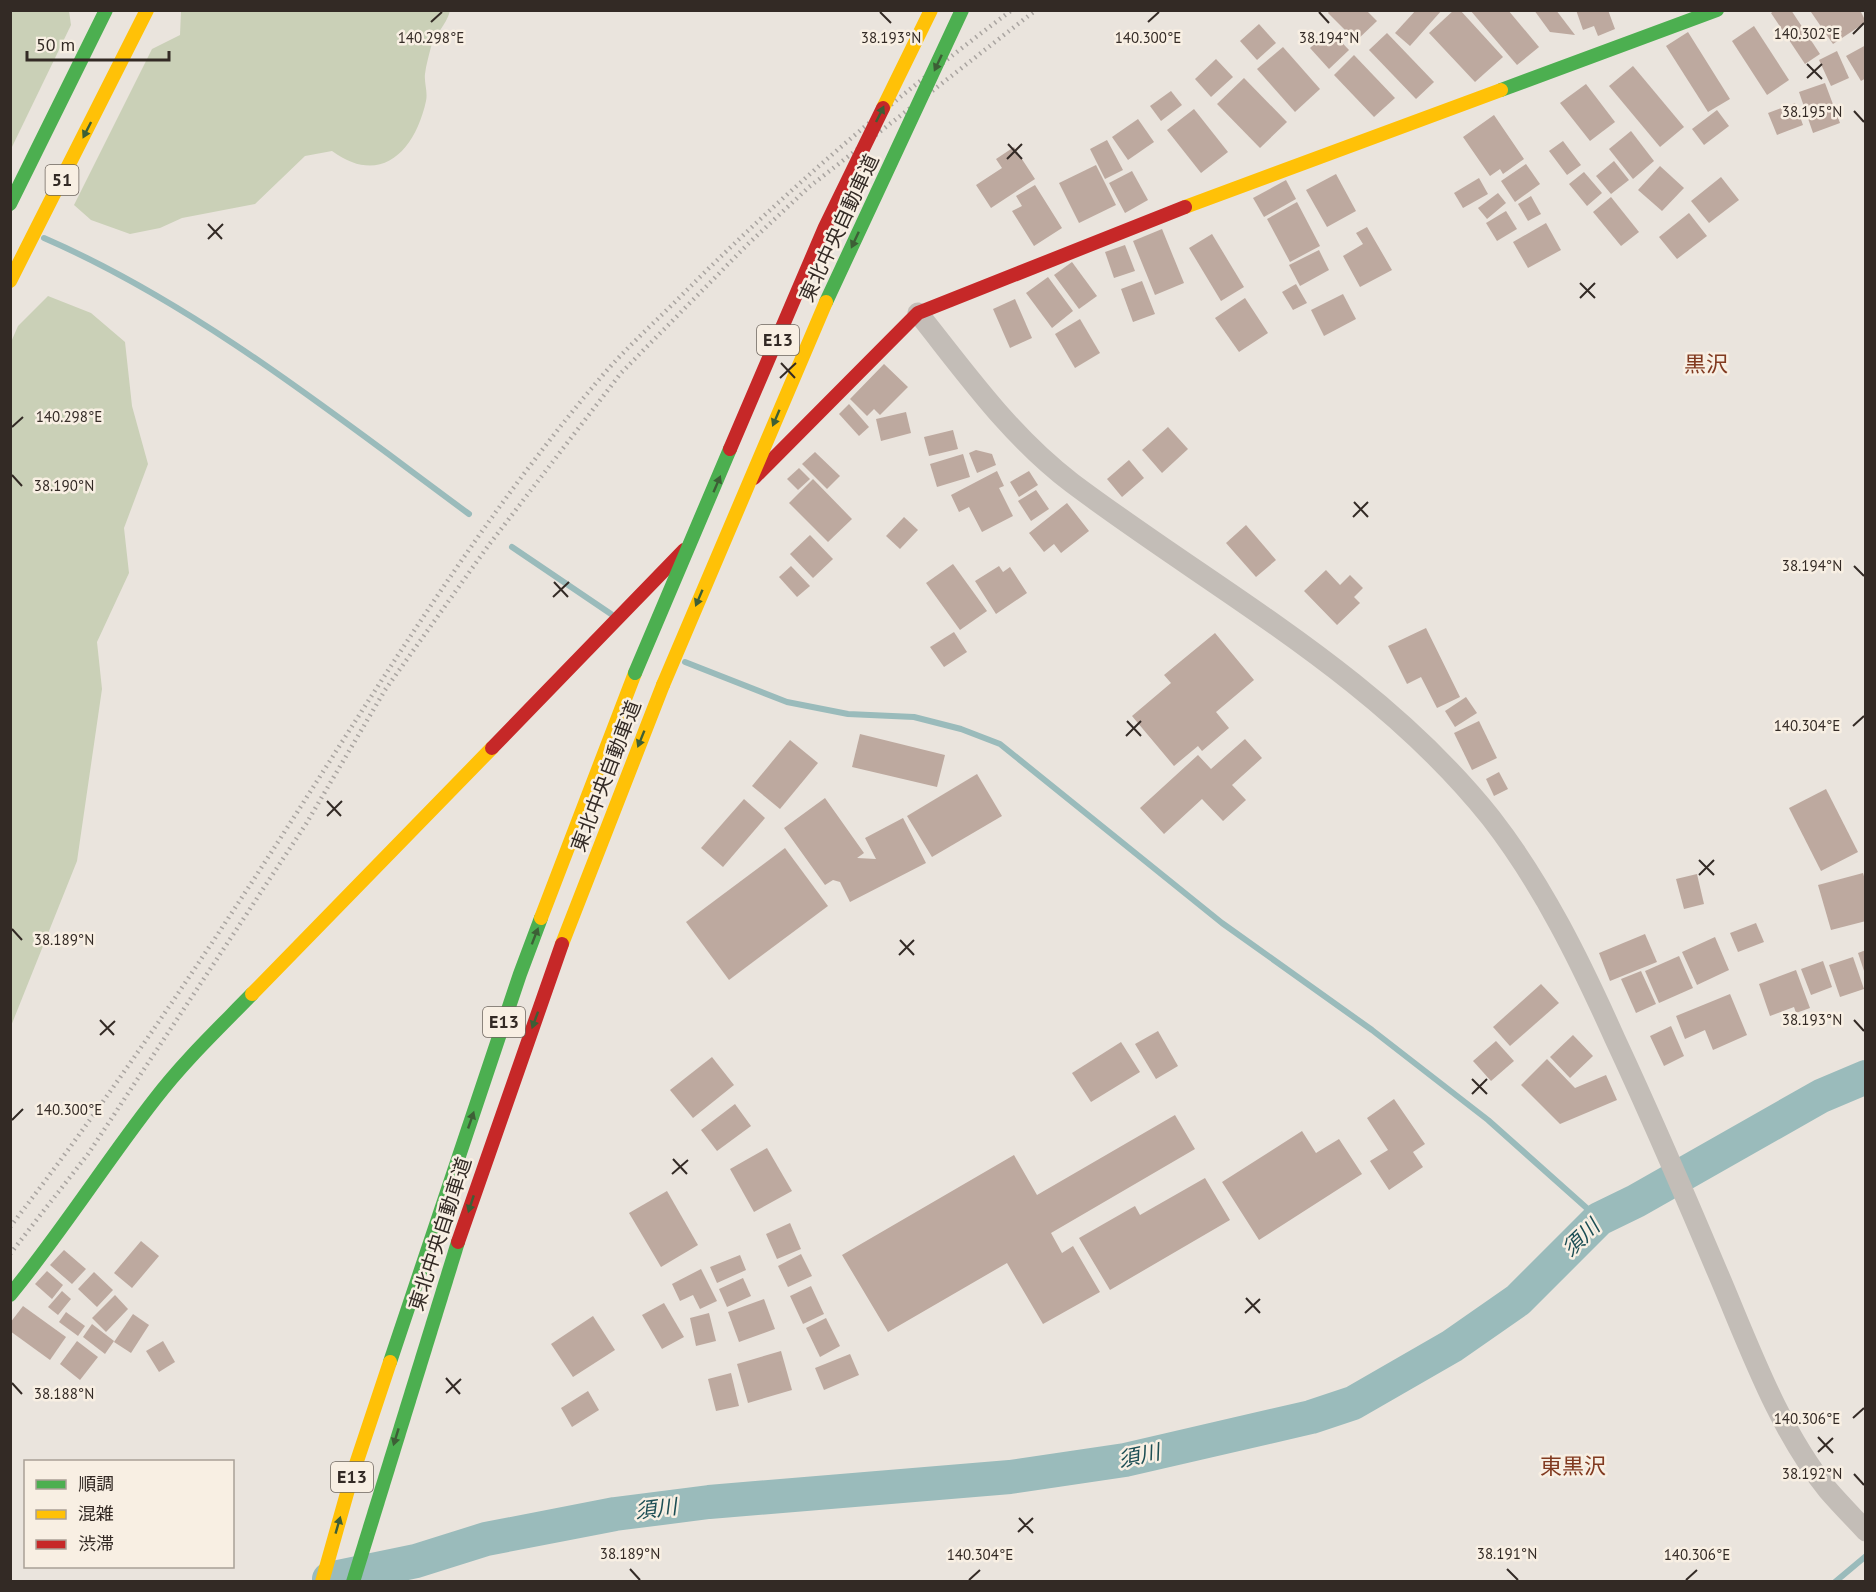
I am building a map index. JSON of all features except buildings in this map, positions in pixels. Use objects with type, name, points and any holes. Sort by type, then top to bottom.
[{"type":"main road","name":"51","points":[[10,204],[106,10]]},
{"type":"main road","name":"51","points":[[10,281],[147,10]]},
{"type":"main road","name":"東北中央自動車道","points":[[321,1581],[386,1375],[520,974],[635,673],[825,227],[931,10]]},
{"type":"main road","name":"東北中央自動車道","points":[[353,1581],[490,1142],[620,789],[838,275],[963,10]]},
{"type":"main road","points":[[10,1295],[65,1224],[142,1113],[177,1071],[918,313],[1105,237],[1717,10]]},
{"type":"main road","points":[[361,1581],[384,1477]]},
{"type":"street","points":[[918,313],[1010,428],[1071,482],[1246,602],[1377,700],[1438,758],[1492,819],[1532,878],[1594,992],[1658,1132],[1763,1379],[1798,1445],[1826,1488],[1866,1531]]},
{"type":"green space","points":[[11,10],[69,11],[71,25],[11,149]]},
{"type":"green space","points":[[181,10],[450,11],[431,47],[425,74],[426,98],[421,119],[414,135],[393,158],[380,164],[366,165],[350,161],[332,151],[305,156],[255,204],[182,218],[160,228],[130,234],[91,220],[74,205],[152,49],[180,35]]},
{"type":"green space","points":[[48,296],[91,313],[125,342],[132,406],[148,464],[124,528],[129,573],[97,642],[102,689],[77,861],[11,1026],[11,342],[18,326]]},
{"type":"waterway","points":[[44,238],[156,295],[210,328],[316,401],[469,514]]},
{"type":"waterway","points":[[512,547],[611,614]]},
{"type":"waterway","points":[[685,662],[787,702],[848,714],[914,717],[961,729],[1000,744],[1222,923],[1372,1030],[1488,1120],[1599,1219]]},
{"type":"waterway","name":"須川","points":[[329,1579],[416,1561],[486,1539],[615,1514],[709,1502],[1010,1477],[1125,1460],[1311,1417],[1353,1403],[1452,1346],[1518,1300],[1599,1219],[1636,1201],[1821,1096],[1866,1077]]},
{"type":"waterway","points":[[1835,1582],[1866,1556]]},
{"type":"railway","points":[[10,1227],[122,1075],[262,867],[404,645],[480,535],[559,428],[630,346],[799,183],[925,77],[1012,10]]},
{"type":"railway","points":[[10,1254],[88,1154],[306,824],[385,690],[488,546],[621,373],[748,244],[809,187],[1036,10]]},
{"type":"traffic: fast","points":[[10,204],[106,10]]},
{"type":"traffic: fast","points":[[826,302],[962,10]]},
{"type":"traffic: fast","points":[[1501,90],[1717,10]]},
{"type":"traffic: fast","points":[[635,673],[730,449]]},
{"type":"traffic: fast","points":[[390,1362],[520,974],[541,918]]},
{"type":"traffic: fast","points":[[10,1295],[48,1247],[166,1085],[252,994]]},
{"type":"traffic: fast","points":[[353,1582],[458,1242]]},
{"type":"traffic: slow","points":[[10,281],[147,10]]},
{"type":"traffic: slow","points":[[883,108],[931,10]]},
{"type":"traffic: slow","points":[[1185,207],[1501,90]]},
{"type":"traffic: slow","points":[[663,685],[826,302]]},
{"type":"traffic: slow","points":[[541,918],[635,673]]},
{"type":"traffic: slow","points":[[562,944],[663,685]]},
{"type":"traffic: slow","points":[[252,994],[492,748]]},
{"type":"traffic: slow","points":[[322,1582],[351,1479],[390,1362]]},
{"type":"traffic: jam","points":[[730,449],[825,227],[883,108]]},
{"type":"traffic: jam","points":[[754,478],[918,313],[1185,207]]},
{"type":"traffic: jam","points":[[492,748],[684,550]]},
{"type":"traffic: jam","points":[[458,1242],[562,944]]},
{"type":"district","name":"黒沢","points":[[1706,364]]},
{"type":"district","name":"東黒沢","points":[[1573,1466]]}]
